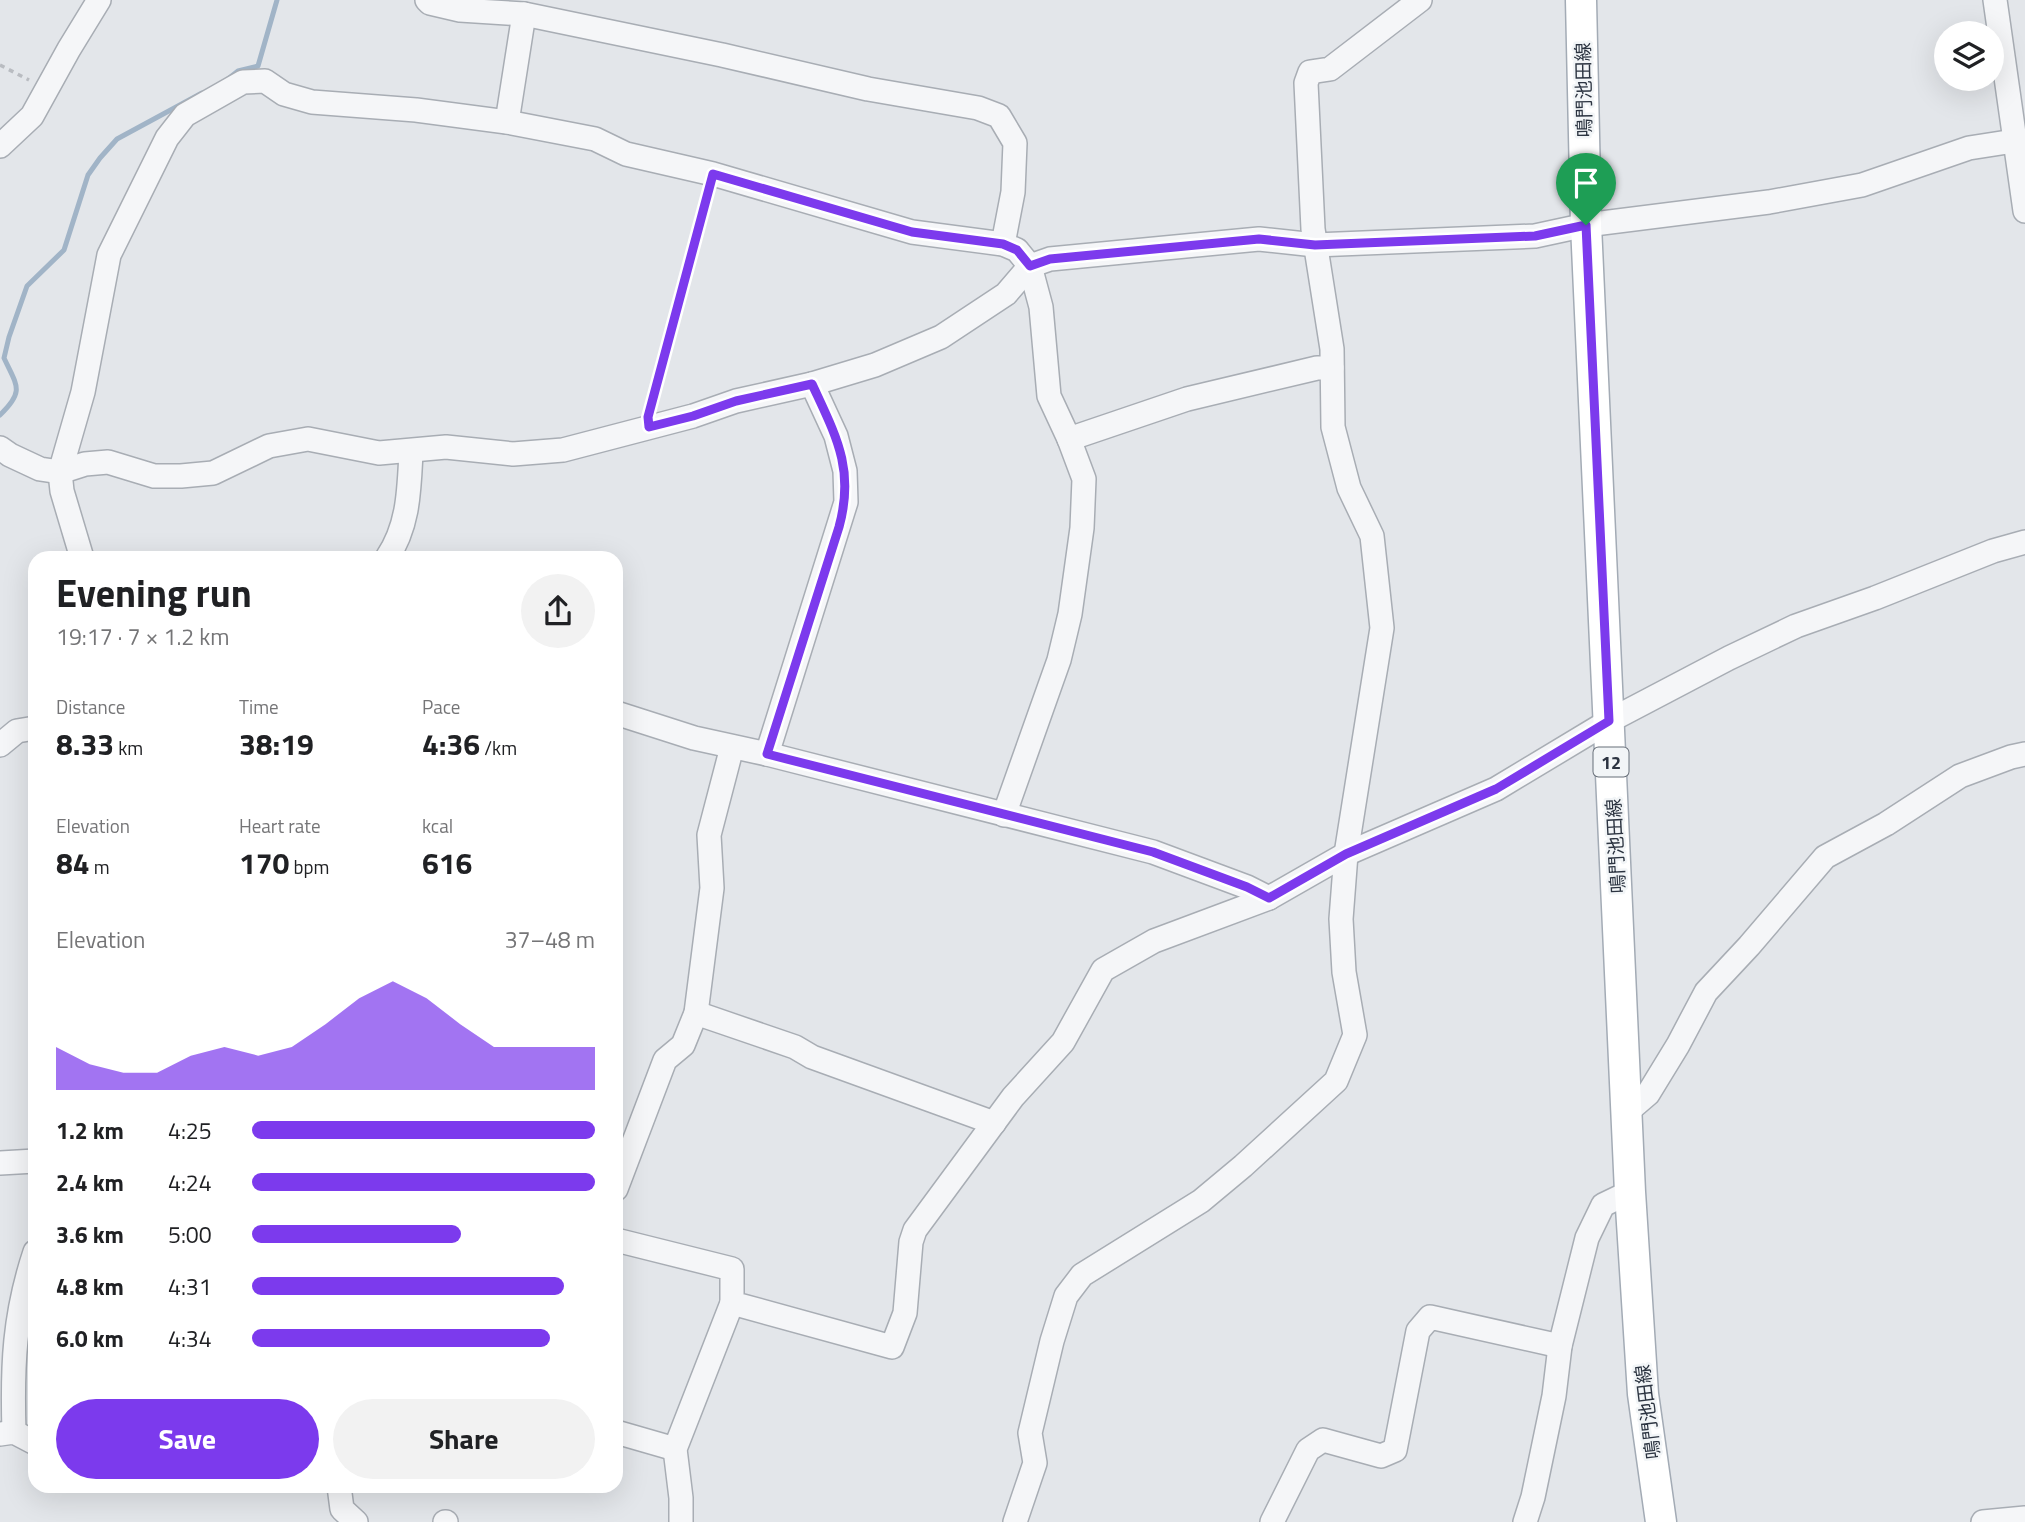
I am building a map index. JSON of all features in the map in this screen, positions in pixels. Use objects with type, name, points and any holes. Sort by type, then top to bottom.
[{"type":"main road","name":"鳴門池田線","points":[[1581,0],[1586,225],[1630,1192],[1643,1394],[1661,1522]]},
{"type":"street","points":[[0,146],[32,116],[99,0]]},
{"type":"street","points":[[427,0],[460,10],[524,14],[722,55],[867,89],[978,108],[999,116],[1015,143],[1013,192],[1003,244]]},
{"type":"street","points":[[1015,1522],[1035,1463],[1030,1433],[1052,1341],[1066,1296],[1082,1275],[1201,1201],[1336,1081],[1343,1069],[1354,1035],[1344,972],[1341,919],[1346,854],[1382,628],[1372,536],[1349,488],[1333,427],[1332,349],[1315,245],[1306,83],[1310,72],[1330,69],[1420,0]]},
{"type":"street","points":[[1995,0],[2020,142],[2025,211]]},
{"type":"street","points":[[507,122],[524,14]]},
{"type":"street","points":[[80,551],[62,491],[60,472],[83,392],[108,255],[167,138],[185,115],[243,82],[265,81],[284,94],[312,102],[416,110],[507,122],[595,139],[626,154],[713,174],[912,232],[1003,244],[1017,250],[1030,266],[1041,307],[1049,396],[1084,479],[1082,528],[1070,614],[1059,660],[1004,815]]},
{"type":"street","points":[[0,447],[10,455],[40,469],[60,472],[85,464],[108,462],[153,476],[213,473],[269,446],[308,439],[379,453],[446,447],[513,454],[563,450],[875,365],[941,337],[1006,293],[1030,266],[1050,259],[1259,239],[1315,245],[1535,236],[1586,225],[1769,202],[1849,188],[1969,148],[2020,142]]},
{"type":"street","points":[[1069,439],[1187,399],[1317,368],[1332,368]]},
{"type":"street","points":[[767,754],[846,502],[845,471],[836,436],[812,384]]},
{"type":"street","points":[[392,551],[398,541],[407,512],[411,452]]},
{"type":"street","points":[[732,1303],[892,1347],[905,1313],[911,1242],[915,1230],[1013,1097],[1063,1042],[1103,970],[1154,941],[1269,898],[1346,854],[1496,789],[1609,721],[1796,626],[1993,551],[2025,542]]},
{"type":"street","points":[[623,715],[694,738],[1153,852],[1247,887],[1269,898]]},
{"type":"street","points":[[0,745],[18,731],[28,729]]},
{"type":"street","points":[[623,1171],[665,1060],[683,1045],[696,1013],[712,887],[709,835],[732,747]]},
{"type":"street","points":[[1627,1112],[1648,1094],[1706,992],[1825,857],[1886,824],[1960,776],[2025,754]]},
{"type":"street","points":[[696,1013],[795,1047],[812,1057],[994,1123]]},
{"type":"street","points":[[0,1163],[28,1161]]},
{"type":"street","points":[[1525,1522],[1533,1497],[1554,1396],[1560,1346],[1587,1238],[1603,1205],[1630,1192]]},
{"type":"street","points":[[623,1242],[732,1269],[732,1303],[675,1449],[681,1522]]},
{"type":"street","points":[[28,1272],[17,1325],[7,1433],[28,1440]]},
{"type":"street","points":[[1272,1522],[1308,1450],[1323,1440],[1381,1456],[1395,1451],[1418,1331],[1430,1317],[1560,1346]]},
{"type":"street","points":[[623,1434],[675,1449]]},
{"type":"street","points":[[340,1493],[342,1509],[356,1522]]},
{"type":"street","points":[[1983,1522],[2025,1518]]},
{"type":"path","points":[[0,65],[48,89]]},
{"type":"path","points":[[649,427],[648,417],[713,174]]},
{"type":"waterway","points":[[228,79],[238,71],[258,66],[277,0]]},
{"type":"waterway","points":[[0,415],[16,394],[15,382],[4,358],[27,286],[64,250],[88,175],[117,139],[202,93]]},
{"type":"route","points":[[713,174],[912,232],[1003,244],[1017,250],[1030,266],[1050,259],[1259,239],[1315,245],[1535,236],[1586,225],[1609,721],[1496,789],[1346,854],[1269,898],[1247,887],[1153,852],[767,754],[846,502],[845,471],[836,436],[812,384],[736,401],[649,427],[648,417],[713,174]]}]
